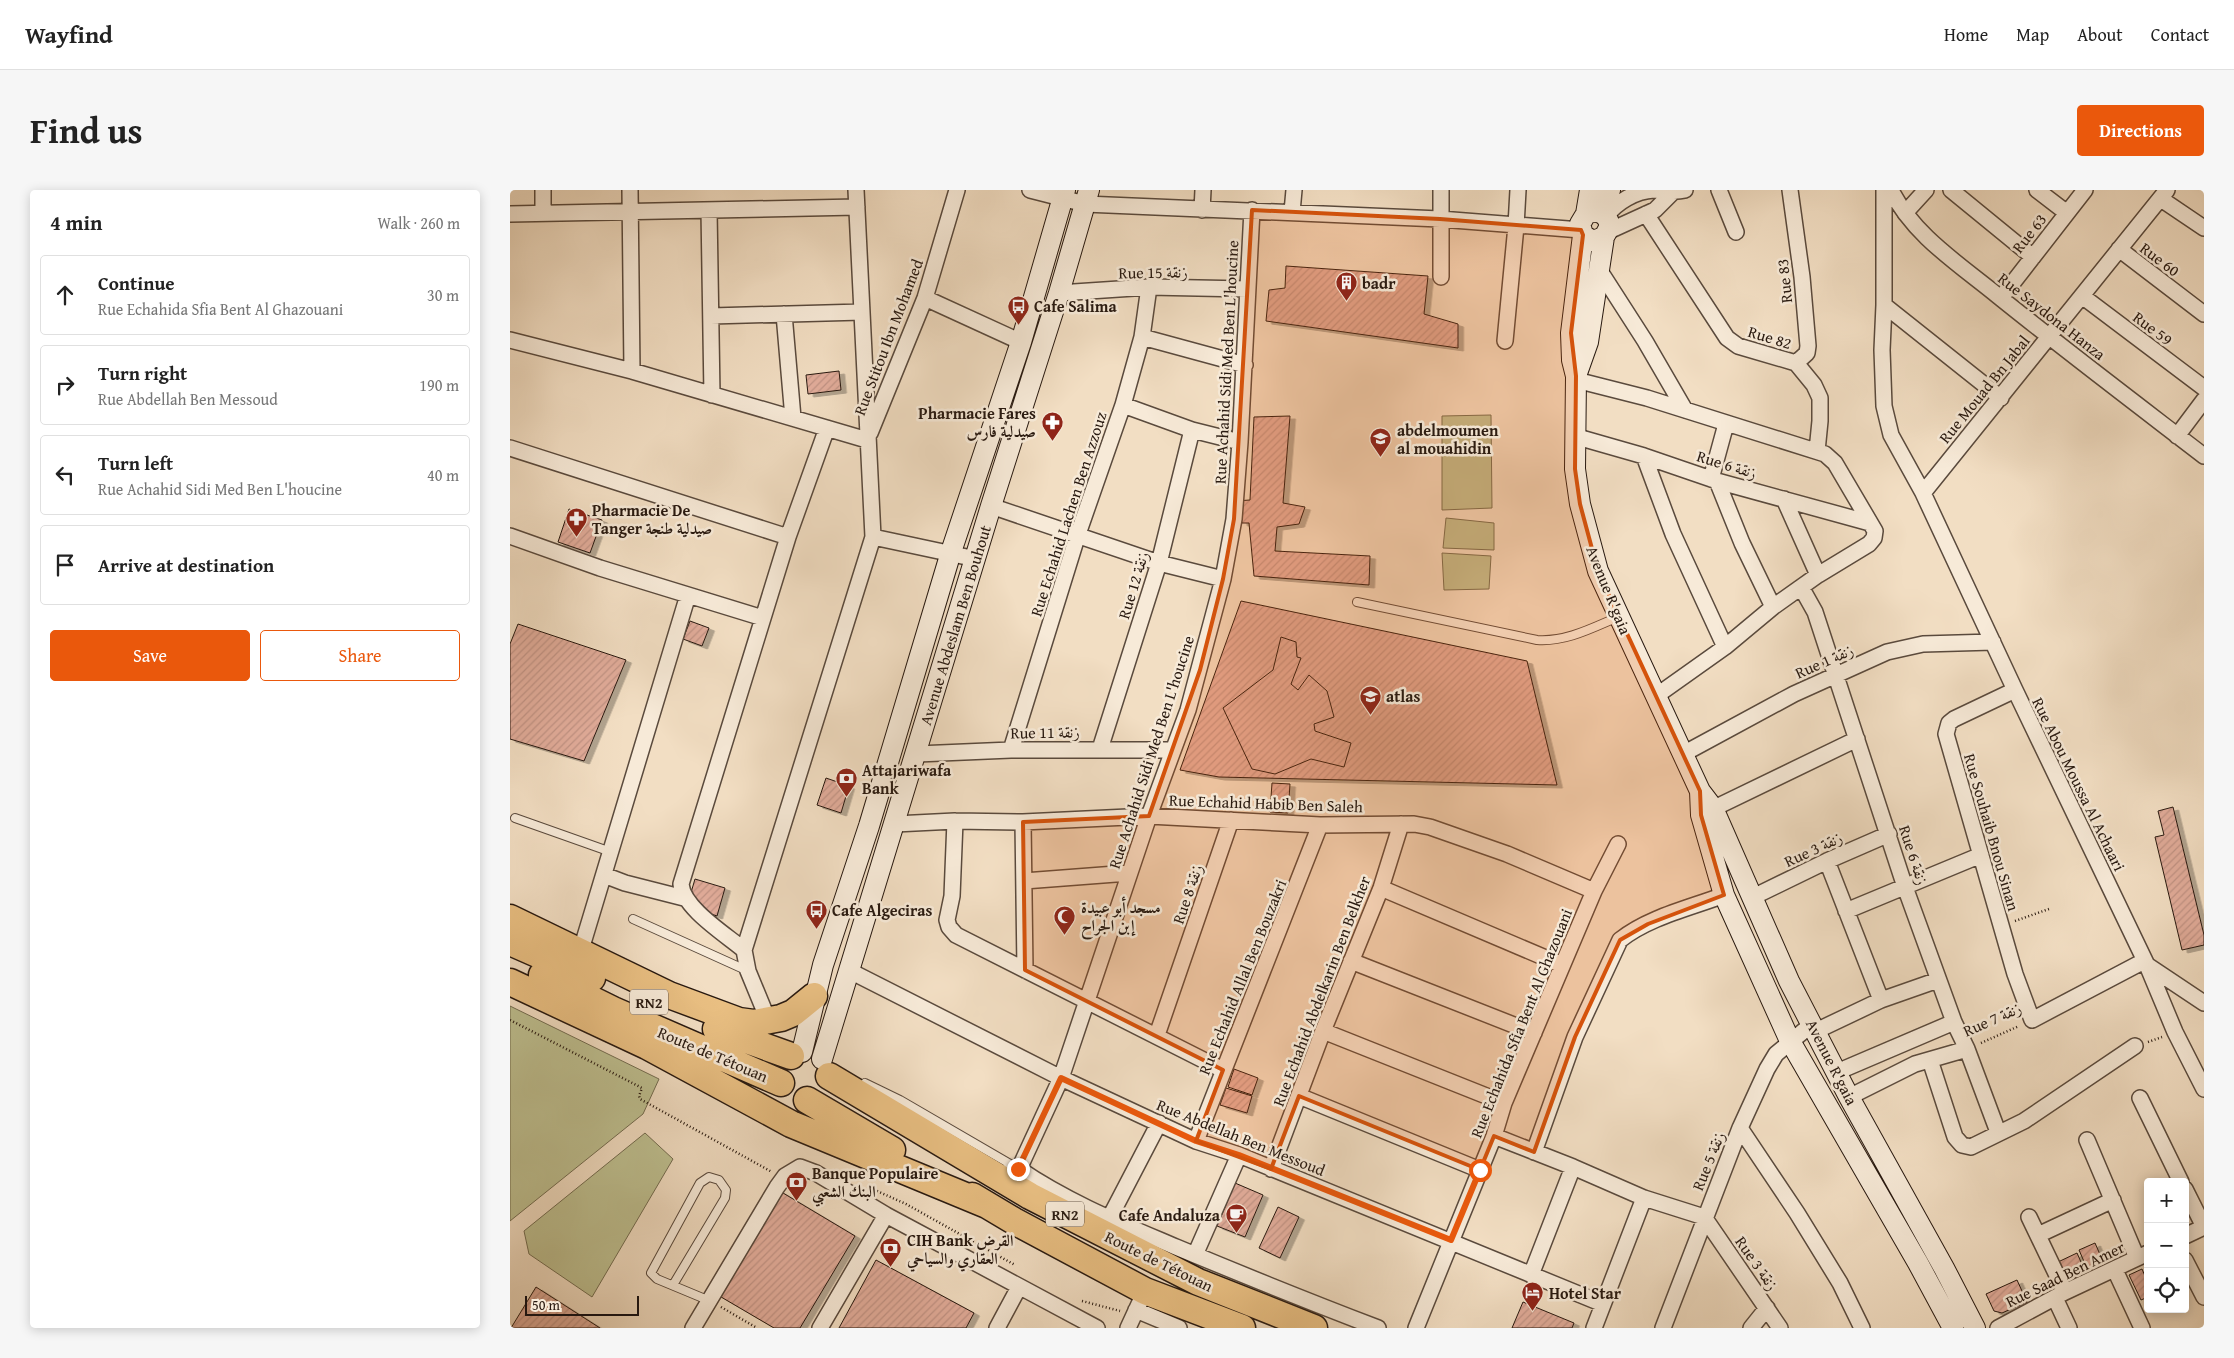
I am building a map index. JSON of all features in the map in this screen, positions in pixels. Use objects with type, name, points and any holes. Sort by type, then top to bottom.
[{"type":"highway","points":[[510,918],[669,995],[739,1021],[769,1022],[793,1013],[814,996]]},
{"type":"highway","name":"Route de Tétouan","points":[[510,942],[707,1026],[811,1061],[1030,1196],[1198,1282],[1314,1328]]},
{"type":"highway","name":"Route de Tétouan","points":[[510,961],[647,1025],[781,1083]]},
{"type":"highway","points":[[510,982],[647,1046],[791,1124],[987,1205]]},
{"type":"highway","points":[[669,995],[707,1026]]},
{"type":"highway","points":[[647,1025],[709,1080]]},
{"type":"highway","points":[[808,1100],[823,1092],[811,1061]]},
{"type":"highway","name":"Route de Tétouan","points":[[811,1061],[782,1065],[779,1075],[781,1083],[788,1094],[794,1098],[808,1100],[987,1205],[1141,1301],[1242,1328]]},
{"type":"street","points":[[543,190],[543,213]]},
{"type":"street","points":[[630,190],[632,371]]},
{"type":"street","points":[[769,1022],[748,971],[744,950],[873,537],[856,190]]},
{"type":"street","name":"Rue Stitou Ibn Mohamed","points":[[868,440],[925,298],[957,190]]},
{"type":"street","points":[[1030,190],[1202,210],[1252,210],[1440,219],[1516,226],[1596,225],[1646,214],[1679,191]]},
{"type":"street","points":[[1202,210],[1203,190]]},
{"type":"street","points":[[1292,212],[1294,190]]},
{"type":"street","points":[[1441,277],[1440,219],[1442,190]]},
{"type":"street","points":[[1504,341],[1518,190]]},
{"type":"street","name":"Avenue R'gaia","points":[[1576,378],[1588,342],[1600,272],[1596,225],[1590,190]]},
{"type":"street","name":"Avenue R'gaia","points":[[1610,190],[1596,225],[1571,333],[1572,360],[1576,378],[1575,469],[1580,504],[1598,571],[1700,790],[1707,811],[1724,895],[1790,1041],[1918,1263],[1953,1328]]},
{"type":"street","points":[[1596,225],[1620,202],[1632,197],[1654,190],[1679,191]]},
{"type":"street","points":[[1719,190],[1736,232]]},
{"type":"street","name":"Rue 83","points":[[1790,190],[1802,277],[1808,346],[1807,353],[1796,363]]},
{"type":"street","name":"Rue Abou Moussa Al Achaari","points":[[1884,190],[1882,350],[1884,406],[1887,422],[1896,445],[1923,493],[2145,963],[2175,1032],[2204,1089]]},
{"type":"street","name":"Rue Saydona Hanza","points":[[1891,190],[1912,223],[1937,246],[2048,337],[2204,456]]},
{"type":"street","points":[[1904,213],[1926,190]]},
{"type":"street","points":[[1951,190],[2033,257]]},
{"type":"street","points":[[2037,190],[2067,213]]},
{"type":"street","name":"Rue 63","points":[[2001,298],[2085,190]]},
{"type":"street","points":[[2164,194],[2204,228]]},
{"type":"street","name":"Rue Mouad Bn Jabal","points":[[1923,493],[2164,194]]},
{"type":"street","name":"Avenue Abdeslam Ben Bouhout","points":[[811,1061],[814,996],[869,826],[951,552],[1021,342],[1064,195]]},
{"type":"street","name":"Avenue Abdeslam Ben Bouhout","points":[[811,1061],[848,970],[895,824],[1087,197]]},
{"type":"street","points":[[510,214],[857,207]]},
{"type":"street","points":[[709,210],[712,395]]},
{"type":"street","name":"Rue Achahid Sidi Med Ben L'houcine","points":[[1018,1169],[1061,1078],[1129,873],[1200,670],[1223,579],[1234,519],[1245,365],[1252,210]]},
{"type":"street","name":"Rue 82","points":[[1646,214],[1722,331],[1732,343],[1796,363],[1820,394],[1817,451]]},
{"type":"street","name":"Rue 60","points":[[2119,249],[2204,314]]},
{"type":"street","points":[[1600,272],[1645,341],[1685,410]]},
{"type":"street","name":"Rue 15 زنقة","points":[[1059,293],[1149,288],[1247,289]]},
{"type":"street","name":"Rue Echahid Lachen Ben Azzouz","points":[[1011,750],[1078,534],[1123,405],[1142,337],[1149,288]]},
{"type":"street","name":"Rue 59","points":[[2082,296],[2204,388]]},
{"type":"street","points":[[925,298],[1021,342]]},
{"type":"street","points":[[1884,305],[2001,398]]},
{"type":"street","points":[[711,316],[862,312]]},
{"type":"street","points":[[784,314],[793,418]]},
{"type":"street","points":[[1142,337],[1245,365]]},
{"type":"street","points":[[510,340],[632,371],[868,440]]},
{"type":"street","points":[[1576,378],[1685,410],[1828,456],[1835,463],[1875,535],[1869,544],[1801,587],[1773,607],[1725,647],[1656,696]]},
{"type":"street","points":[[2177,436],[2204,400]]},
{"type":"street","points":[[1123,405],[1192,430],[1240,442]]},
{"type":"street","points":[[1726,424],[1714,480],[1773,607]]},
{"type":"street","points":[[744,950],[693,908],[684,898],[681,884],[788,537],[827,428]]},
{"type":"street","name":"Rue 12 زنقة","points":[[1100,749],[1159,563],[1192,430]]},
{"type":"street","name":"Rue 6 زنقة","points":[[1574,436],[1644,456],[1714,480],[1870,523]]},
{"type":"street","points":[[510,448],[788,537]]},
{"type":"street","points":[[1644,456],[1673,534],[1725,647]]},
{"type":"street","points":[[1784,499],[1818,575]]},
{"type":"street","points":[[991,506],[1159,563],[1223,579]]},
{"type":"street","points":[[510,536],[600,568],[763,618]]},
{"type":"street","points":[[873,537],[951,552],[976,559]]},
{"type":"street","name":"Rue 6 زنقة","points":[[1801,587],[1815,612],[1858,739],[1864,779],[1889,834],[1905,887],[1938,980],[1998,1132]]},
{"type":"street","points":[[580,953],[688,595]]},
{"type":"street","name":"Rue 1 زنقة","points":[[1683,754],[1752,715],[1835,674],[1887,652],[1912,646],[1993,642]]},
{"type":"street","name":"Rue Souhaib Bnou Sinan","points":[[2015,690],[1954,719],[1947,729],[1948,742],[2015,974],[2032,1020]]},
{"type":"street","points":[[1707,811],[1858,739]]},
{"type":"street","name":"Rue 11 زنقة","points":[[917,754],[1011,750],[1173,750]]},
{"type":"street","name":"Avenue R'gaia","points":[[1707,811],[1753,897],[1789,981],[1849,1097],[1944,1268],[1975,1328]]},
{"type":"street","name":"Rue Echahid Habib Ben Saleh","points":[[895,824],[1022,822],[1149,816],[1320,825],[1401,824],[1430,827],[1507,854],[1594,890]]},
{"type":"street","name":"Rue 8 زنقة","points":[[1157,1035],[1230,820]]},
{"type":"street","points":[[955,822],[952,896],[947,920],[949,927],[956,935],[1224,1070]]},
{"type":"street","points":[[1022,822],[1026,970]]},
{"type":"street","name":"Rue Echahid Abdelkarin Ben Belkher","points":[[1271,1169],[1323,1031],[1381,888],[1401,824]]},
{"type":"street","name":"Rue Echahid Allal Ben Bouzakri","points":[[1196,1141],[1320,825]]},
{"type":"street","name":"Rue 3 زنقة","points":[[1753,897],[1827,861],[1889,834]]},
{"type":"street","name":"Rue Echahida Sfia Bent Al Ghazouani","points":[[1416,1328],[1494,1136],[1504,1103],[1594,890],[1618,844]]},
{"type":"street","points":[[1846,911],[1981,855]]},
{"type":"street","points":[[1827,861],[1881,1000]]},
{"type":"street","points":[[1024,881],[1129,873]]},
{"type":"street","points":[[604,875],[625,883],[684,898]]},
{"type":"street","points":[[1381,888],[1562,965]]},
{"type":"street","points":[[1534,1152],[1575,1037],[1620,940],[1648,924],[1724,895]]},
{"type":"street","points":[[1351,961],[1534,1034]]},
{"type":"street","points":[[2145,963],[2204,1003]]},
{"type":"street","name":"Rue 7 زنقة","points":[[2032,1020],[2145,963]]},
{"type":"street","name":"Rue Abdellah Ben Messoud","points":[[848,970],[1061,1078],[1196,1141],[1239,1155],[1451,1240],[1603,1304]]},
{"type":"street","name":"Rue 5 زنقة","points":[[1663,1328],[1704,1217],[1740,1128],[1767,1069],[1776,1054],[1790,1041],[1814,1028],[1881,1000],[1938,980]]},
{"type":"street","points":[[1837,1072],[1954,1022]]},
{"type":"street","points":[[1323,1031],[1504,1103]]},
{"type":"street","points":[[1930,1060],[1955,1137],[1962,1145],[1971,1147],[1998,1132],[2024,1121],[2135,1046]]},
{"type":"street","name":"Rue 7 زنقة","points":[[1849,1097],[1895,1073],[1930,1060],[1967,1050]]},
{"type":"street","points":[[1299,1096],[1480,1170]]},
{"type":"street","points":[[2140,1098],[2180,1178]]},
{"type":"street","points":[[1109,1219],[1158,1123]]},
{"type":"street","points":[[1740,1128],[1797,1213],[1840,1283],[1862,1328]]},
{"type":"street","points":[[1494,1136],[1574,1167],[1644,1198],[1704,1217]]},
{"type":"street","points":[[2087,1140],[2113,1200],[2142,1256]]},
{"type":"street","points":[[1195,1255],[1239,1155]]},
{"type":"street","points":[[694,1328],[785,1176],[800,1167],[808,1168],[886,1215],[1097,1328]]},
{"type":"street","points":[[1531,1275],[1574,1167]]},
{"type":"street","points":[[992,1174],[1018,1169],[1038,1182],[1109,1219],[1378,1328]]},
{"type":"street","points":[[1594,1328],[1644,1198]]},
{"type":"street","points":[[2189,1198],[2204,1227],[2189,1234]]},
{"type":"street","points":[[2038,1235],[2113,1200]]},
{"type":"street","points":[[820,1328],[886,1215]]},
{"type":"street","name":"Rue 3 زنقة","points":[[1704,1217],[1780,1328]]},
{"type":"street","points":[[2029,1217],[2038,1235],[2060,1295],[2069,1328]]},
{"type":"street","name":"Rue Saad Ben Amer","points":[[1998,1328],[2060,1295],[2142,1256]]},
{"type":"street","points":[[2189,1268],[2204,1297]]},
{"type":"street","points":[[2115,1270],[2142,1328]]},
{"type":"street","points":[[997,1328],[1019,1287]]},
{"type":"street","points":[[1128,1328],[1141,1301],[1179,1328]]},
{"type":"street","points":[[1751,1328],[1767,1308]]},
{"type":"lane","points":[[1357,602],[1537,640],[1550,641],[1618,617]]},
{"type":"lane","points":[[516,818],[611,852]]},
{"type":"lane","points":[[633,918],[748,971]]},
{"type":"lane","points":[[858,1080],[900,1100],[1018,1169]]},
{"type":"lane","points":[[673,1285],[725,1198],[726,1190],[719,1180],[709,1177],[700,1183],[651,1273],[657,1278],[673,1285],[710,1301]]},
{"type":"path","points":[[2002,925],[2049,909]]},
{"type":"path","points":[[510,1020],[642,1088],[639,1096],[640,1099],[766,1169],[785,1176]]},
{"type":"path","name":"Rue 7 زنقة","points":[[1967,1050],[2032,1020]]},
{"type":"path","points":[[2135,1046],[2175,1032]]},
{"type":"path","points":[[874,1189],[906,1204],[1022,1269]]},
{"type":"path","points":[[710,1301],[757,1328]]},
{"type":"path","points":[[1080,1301],[1123,1311],[1141,1301]]},
{"type":"highlighted area","points":[[1252,210],[1440,219],[1581,230],[1583,235],[1571,333],[1576,376],[1575,469],[1580,504],[1598,571],[1700,791],[1701,815],[1724,895],[1648,924],[1620,940],[1575,1037],[1534,1152],[1494,1136],[1480,1170],[1299,1096],[1271,1169],[1196,1141],[1223,1070],[1025,970],[1023,822],[1149,816],[1200,670],[1223,579],[1234,519]]},
{"type":"green space","points":[[1491,415],[1492,508],[1442,510],[1442,416]]},
{"type":"green space","points":[[1446,518],[1494,523],[1494,550],[1443,548]]},
{"type":"green space","points":[[1442,553],[1491,556],[1489,589],[1444,590]]},
{"type":"green space","points":[[510,1006],[659,1079],[643,1114],[510,1221]]},
{"type":"green space","points":[[645,1133],[673,1159],[592,1297],[529,1254],[524,1231]]},
{"type":"building","name":"badr","points":[[1286,266],[1428,276],[1424,314],[1458,324],[1458,348],[1266,321],[1269,290],[1285,288]]},
{"type":"building","points":[[839,371],[841,390],[808,394],[806,375]]},
{"type":"building","points":[[1290,416],[1283,503],[1305,507],[1299,524],[1277,527],[1275,551],[1370,556],[1369,585],[1254,576],[1249,523],[1242,523],[1235,501],[1250,500],[1254,417]]},
{"type":"building","points":[[569,509],[602,520],[590,553],[558,542]]},
{"type":"building","name":"atlas","points":[[1241,601],[1527,661],[1557,785],[1219,777],[1180,770]]},
{"type":"building","points":[[690,621],[709,628],[702,646],[683,639]]},
{"type":"building","points":[[518,624],[626,660],[584,761],[510,739],[510,644]]},
{"type":"building","points":[[1281,637],[1296,642],[1297,657],[1301,658],[1291,684],[1298,690],[1309,675],[1327,691],[1334,717],[1314,724],[1315,731],[1351,743],[1344,767],[1311,759],[1275,774],[1252,769],[1223,708],[1273,670]]},
{"type":"building","points":[[826,778],[849,786],[841,813],[817,805]]},
{"type":"building","points":[[1272,783],[1290,784],[1288,813],[1270,812]]},
{"type":"building","points":[[2173,807],[2204,935],[2204,945],[2182,950],[2155,837],[2164,835],[2158,811]]},
{"type":"building","points":[[695,879],[725,888],[717,916],[696,909],[690,896]]},
{"type":"building","points":[[1234,1069],[1258,1078],[1252,1095],[1228,1087]]},
{"type":"building","points":[[1226,1088],[1252,1096],[1247,1113],[1220,1105]]},
{"type":"building","points":[[1235,1183],[1263,1195],[1245,1237],[1217,1226]]},
{"type":"building","points":[[778,1190],[855,1236],[800,1328],[774,1328],[716,1294]]},
{"type":"building","points":[[1278,1207],[1299,1217],[1280,1258],[1259,1248]]},
{"type":"building","points":[[2095,1243],[2105,1266],[2089,1273],[2079,1250]]},
{"type":"building","points":[[2077,1253],[2088,1278],[2068,1287],[2058,1262]]},
{"type":"building","points":[[876,1260],[974,1313],[966,1328],[839,1328]]},
{"type":"building","points":[[2142,1269],[2144,1274],[2144,1299],[2141,1300],[2129,1275]]},
{"type":"building","points":[[2017,1280],[2027,1302],[2002,1313],[1994,1311],[1986,1294]]},
{"type":"building","points":[[536,1287],[600,1328],[511,1328]]},
{"type":"building","name":"Hotel Star","points":[[1523,1302],[1574,1323],[1572,1328],[1512,1328]]},
{"type":"place","name":"badr","points":[[1346,302]]},
{"type":"place","name":"Cafe Salima","points":[[1018,325]]},
{"type":"place","name":"Pharmacie Fares صيدلية فارس","points":[[1052,441]]},
{"type":"place","name":"abdelmoumen al mouahidin","points":[[1381,458]]},
{"type":"place","name":"Pharmacie De Tanger صيدلية طنجة","points":[[576,538]]},
{"type":"place","name":"atlas","points":[[1370,715]]},
{"type":"place","name":"Attajariwafa Bank","points":[[846,798]]},
{"type":"place","name":"Cafe Algeciras","points":[[816,929]]},
{"type":"place","name":"مسجد أبو عبيدة إبن الجراح","points":[[1065,935]]},
{"type":"place","name":"Banque Populaire البنك الشعبي","points":[[796,1201]]},
{"type":"place","name":"Cafe Andaluza","points":[[1236,1234]]},
{"type":"place","name":"CIH Bank القرض العقاري والسياحي","points":[[891,1268]]},
{"type":"place","name":"Hotel Star","points":[[1533,1312]]},
{"type":"route","points":[[1018,1169],[1061,1078],[1196,1141],[1239,1155],[1451,1240],[1480,1170]]}]
